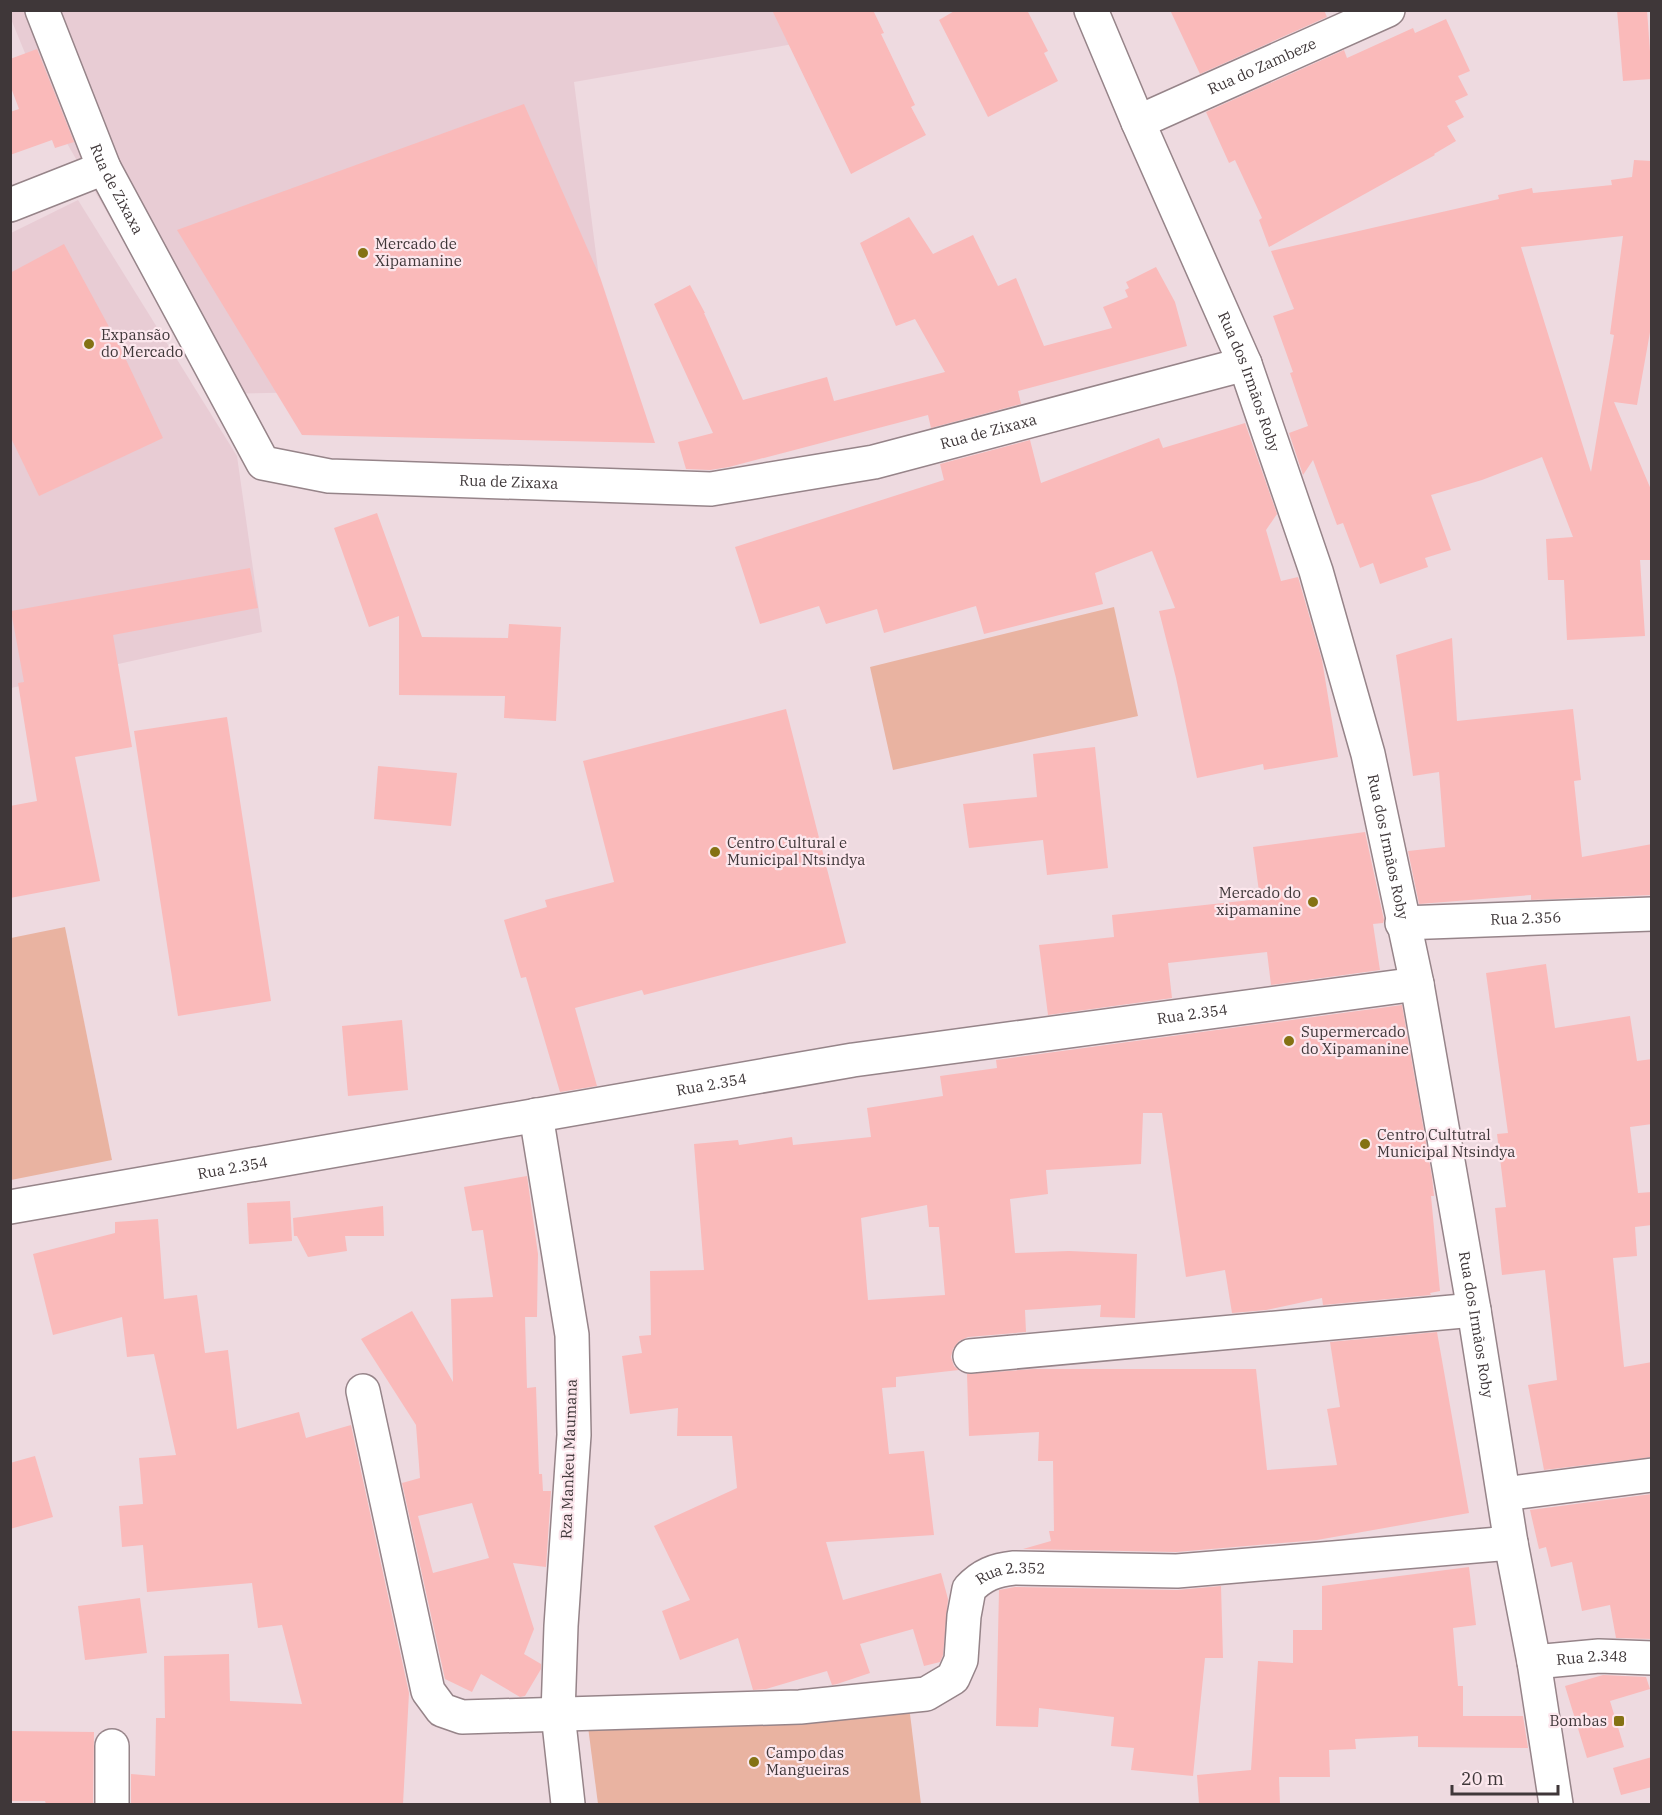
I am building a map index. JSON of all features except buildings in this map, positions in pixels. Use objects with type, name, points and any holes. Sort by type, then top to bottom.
[{"type":"street","name":"Rua de Zixaxa","points":[[42,10],[104,168],[263,463],[329,476],[711,489],[874,462],[1245,364]]},
{"type":"street","name":"Rua dos Irmãos Roby","points":[[1091,10],[1245,364],[1316,571],[1364,742],[1417,984],[1474,1310],[1511,1543],[1534,1662],[1556,1804]]},
{"type":"street","name":"Rua do Zambeze","points":[[1138,122],[1388,10]]},
{"type":"street","points":[[10,205],[104,168]]},
{"type":"street","name":"Rua 2.356","points":[[1402,923],[1652,914]]},
{"type":"street","name":"Rua 2.354","points":[[10,1207],[853,1060],[1417,984]]},
{"type":"street","name":"Rza Mankeu Maumana","points":[[536,1115],[572,1335],[573,1435],[558,1714],[568,1804]]},
{"type":"street","points":[[970,1356],[1474,1310]]},
{"type":"street","points":[[363,1391],[428,1692],[442,1710],[462,1717],[558,1714]]},
{"type":"street","points":[[1504,1494],[1652,1475]]},
{"type":"street","name":"Rua 2.352","points":[[558,1714],[800,1707],[926,1694],[953,1678],[961,1660],[964,1616],[969,1589],[986,1574],[1000,1570],[1014,1568],[1177,1571],[1511,1543]]},
{"type":"street","name":"Rua 2.348","points":[[1534,1662],[1599,1656],[1652,1658]]},
{"type":"street","points":[[112,1746],[112,1804]]},
{"type":"shaded area","name":"Mercado de Xipamanine","points":[[10,11],[819,11],[799,43],[574,82],[617,418],[365,391],[212,394],[50,114],[11,19]]},
{"type":"shaded area","name":"Expansão do Mercado","points":[[78,200],[237,456],[262,632],[11,688],[11,233]]},
{"type":"shaded area","points":[[1114,607],[1138,716],[893,770],[870,667]]},
{"type":"shaded area","points":[[65,927],[112,1160],[11,1180],[11,938]]},
{"type":"shaded area","name":"Campo das Mangueiras","points":[[906,1681],[921,1804],[598,1804],[587,1719]]},
{"type":"place","name":"Mercado de Xipamanine","points":[[363,253]]},
{"type":"place","name":"Expansão do Mercado","points":[[89,344]]},
{"type":"place","name":"Centro Cultural e Municipal Ntsindya","points":[[715,852]]},
{"type":"place","name":"Mercado do xipamanine","points":[[1313,902]]},
{"type":"place","name":"Supermercado do Xipamanine","points":[[1289,1041]]},
{"type":"place","name":"Centro Cultutral Municipal Ntsindya","points":[[1365,1144]]},
{"type":"place","name":"Bombas","points":[[1619,1721]]},
{"type":"place","name":"Campo das Mangueiras","points":[[754,1762]]}]
